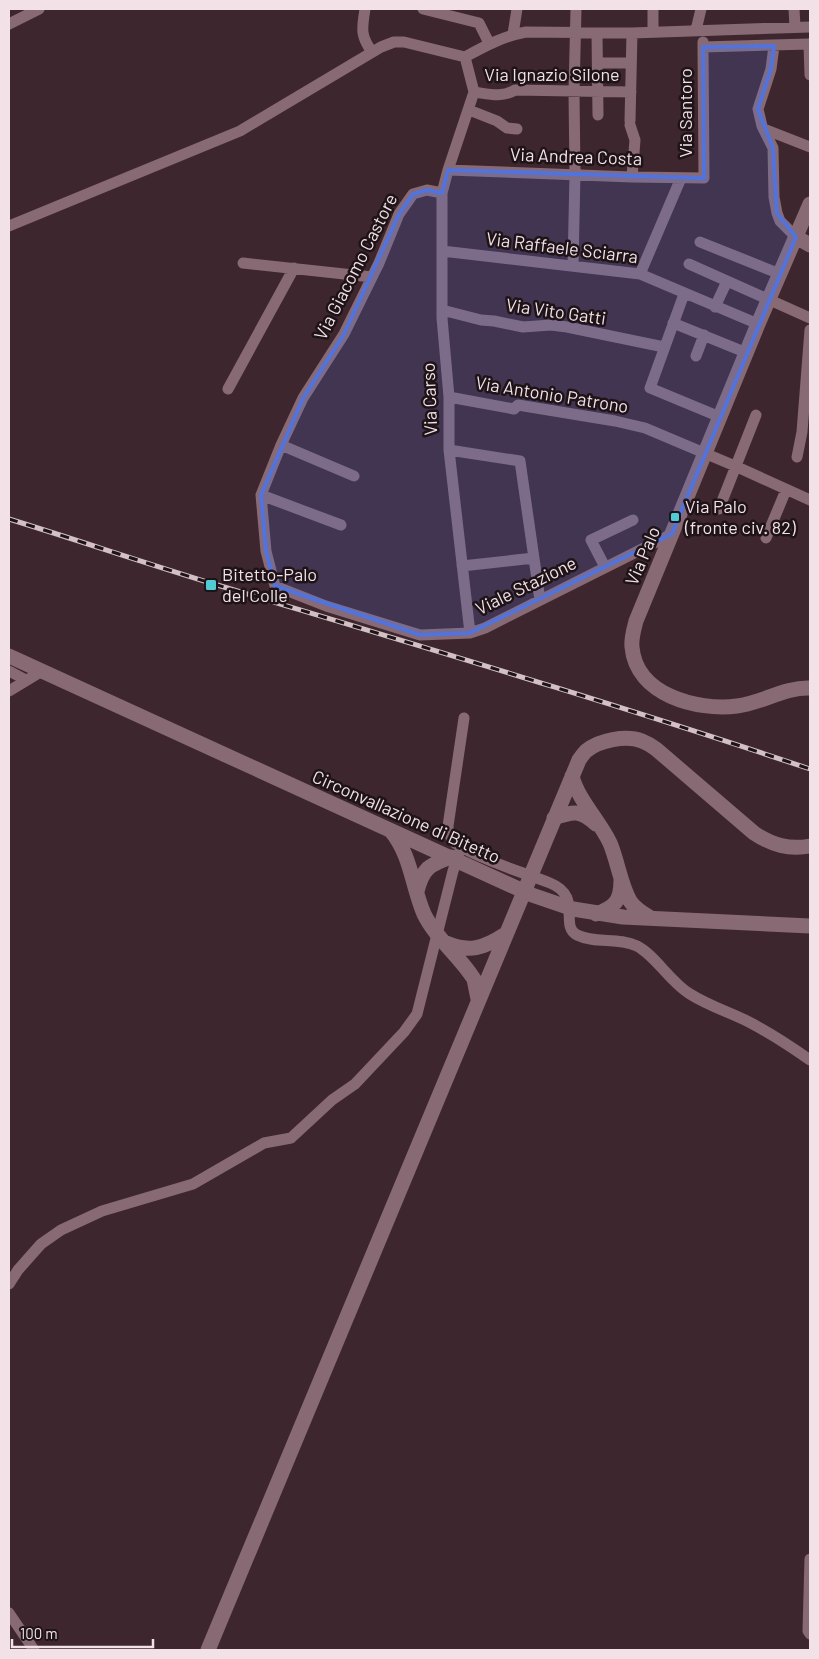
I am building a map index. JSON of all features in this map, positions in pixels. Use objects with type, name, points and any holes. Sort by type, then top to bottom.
[{"type":"main road","name":"Via Palo","points":[[810,204],[758,324],[636,621],[632,647],[635,661],[642,674],[653,686],[682,701],[703,706],[739,706],[791,690],[810,688]]},
{"type":"main road","points":[[796,237],[810,245]]},
{"type":"main road","name":"Circonvallazione di Bitetto","points":[[9,656],[390,830],[458,856],[510,885],[555,903],[596,914],[653,919],[810,926]]},
{"type":"main road","points":[[602,828],[580,812],[572,793],[572,776],[578,760],[585,752],[604,742],[624,739],[642,741],[662,754],[765,841],[788,848],[810,846]]},
{"type":"main road","points":[[208,1650],[478,999],[481,979],[504,935],[554,818],[572,793]]},
{"type":"main road","points":[[572,793],[602,828],[631,902],[653,919]]},
{"type":"main road","points":[[554,818],[580,812]]},
{"type":"main road","points":[[390,830],[398,839],[405,852],[420,903],[430,925],[475,963],[481,979]]},
{"type":"main road","points":[[417,891],[424,872],[429,867],[458,856]]},
{"type":"main road","points":[[596,914],[609,909],[620,897],[621,879]]},
{"type":"main road","points":[[449,943],[480,947],[494,942],[504,935]]},
{"type":"street","points":[[9,24],[39,9]]},
{"type":"street","points":[[365,9],[361,31],[364,41],[372,52]]},
{"type":"street","points":[[423,9],[442,11],[479,23],[489,43]]},
{"type":"street","points":[[513,34],[517,9]]},
{"type":"street","points":[[573,266],[576,174],[574,33],[576,9]]},
{"type":"street","points":[[653,9],[653,31]]},
{"type":"street","name":"Via Santoro","points":[[701,9],[699,30],[703,47],[704,178]]},
{"type":"street","points":[[794,9],[795,27]]},
{"type":"street","points":[[9,226],[240,131],[372,52],[394,42],[404,42],[466,57],[489,43],[513,34],[526,32],[632,33],[810,26]]},
{"type":"street","points":[[597,33],[598,115]]},
{"type":"street","points":[[632,33],[630,123],[634,140],[632,177]]},
{"type":"street","points":[[703,47],[810,44],[810,75]]},
{"type":"street","points":[[774,46],[771,69],[758,108],[764,129],[773,148],[774,197],[777,213],[780,221],[796,237]]},
{"type":"street","points":[[442,193],[474,92],[466,57]]},
{"type":"street","points":[[598,63],[631,63]]},
{"type":"street","name":"Via Ignazio Silone","points":[[474,92],[501,95],[515,90],[631,92]]},
{"type":"street","points":[[469,110],[497,121],[507,128],[517,129]]},
{"type":"street","points":[[764,129],[810,147]]},
{"type":"street","name":"Via Andrea Costa","points":[[448,170],[704,178]]},
{"type":"street","points":[[640,274],[681,178]]},
{"type":"street","name":"Via Giacomo Castore","points":[[261,495],[281,445],[303,398],[344,334],[372,277],[399,214],[413,194],[427,190],[442,193]]},
{"type":"street","name":"Via Carso","points":[[442,193],[442,310],[449,397],[449,450],[520,461],[540,600]]},
{"type":"street","points":[[700,242],[780,274]]},
{"type":"street","name":"Via Raffaele Sciarra","points":[[442,251],[640,274],[758,324]]},
{"type":"street","points":[[243,262],[372,277]]},
{"type":"street","points":[[689,264],[810,318]]},
{"type":"street","points":[[228,389],[294,268]]},
{"type":"street","points":[[715,307],[727,281]]},
{"type":"street","points":[[684,294],[650,388],[720,417]]},
{"type":"street","name":"Via Vito Gatti","points":[[442,310],[481,320],[523,327],[551,325],[567,327],[664,347]]},
{"type":"street","points":[[673,323],[747,353]]},
{"type":"street","points":[[797,457],[802,432],[810,330]]},
{"type":"street","points":[[696,356],[704,335]]},
{"type":"street","name":"Via Antonio Patrono","points":[[449,397],[514,409],[518,405],[646,428],[810,500]]},
{"type":"street","points":[[719,509],[756,415]]},
{"type":"street","points":[[281,445],[354,476]]},
{"type":"street","points":[[449,450],[470,633]]},
{"type":"street","points":[[766,538],[786,490]]},
{"type":"street","points":[[261,495],[341,525]]},
{"type":"street","name":"Viale Stazione","points":[[261,495],[266,551],[275,586],[326,606],[420,635],[470,633],[485,628],[672,534]]},
{"type":"street","points":[[605,567],[591,540],[633,520]]},
{"type":"street","points":[[462,566],[534,558]]},
{"type":"street","points":[[9,671],[26,680]]},
{"type":"street","points":[[9,691],[42,671]]},
{"type":"street","points":[[9,1284],[18,1270],[42,1244],[61,1230],[102,1212],[192,1184],[264,1143],[291,1138],[332,1100],[355,1084],[404,1032],[416,1014],[458,856],[457,844],[448,834],[448,826],[464,718]]},
{"type":"street","points":[[458,856],[530,876],[551,884],[563,891],[568,899],[570,924],[572,932],[576,935],[635,945],[643,950],[678,986],[690,994],[756,1026],[810,1060]]},
{"type":"street","points":[[810,1559],[808,1631],[810,1634]]},
{"type":"street","points":[[9,1613],[34,1650]]},
{"type":"highlighted area","points":[[774,46],[771,69],[758,109],[773,148],[777,213],[796,237],[672,534],[470,633],[420,635],[275,586],[266,551],[261,495],[303,398],[344,334],[399,214],[413,194],[427,190],[442,193],[448,170],[704,178],[703,47]]},
{"type":"railway","points":[[9,519],[188,576],[587,697],[810,769]]},
{"type":"place","name":"Via Palo (fronte civ. 82)","points":[[675,517]]},
{"type":"place","name":"Bitetto-Palo del Colle","points":[[211,585]]}]
